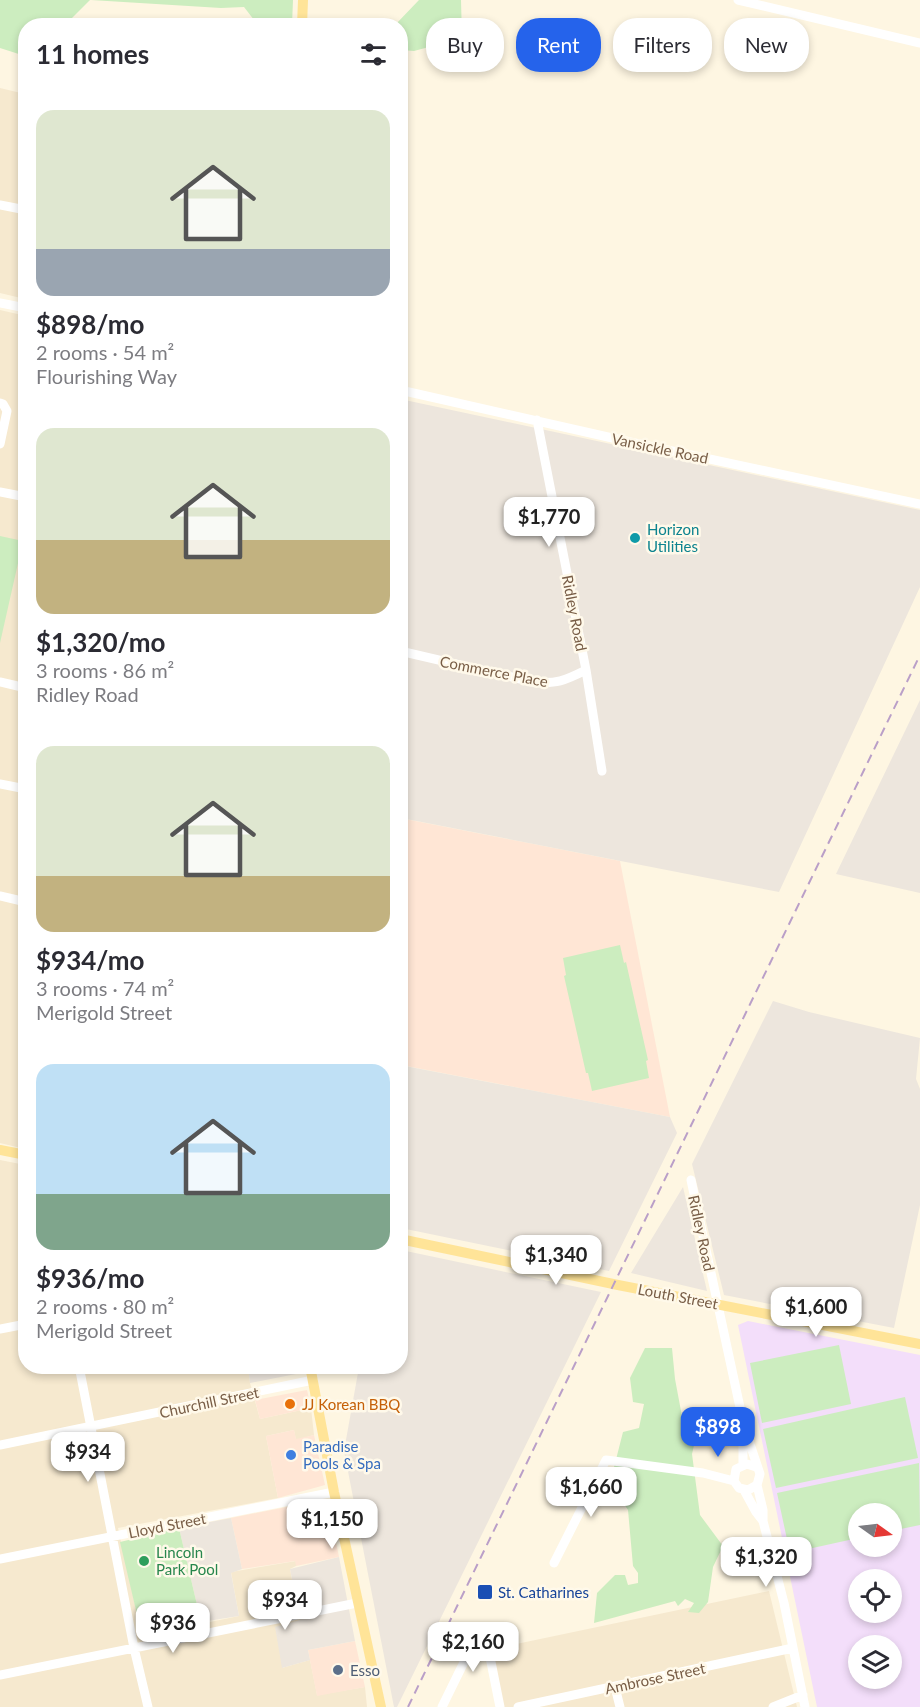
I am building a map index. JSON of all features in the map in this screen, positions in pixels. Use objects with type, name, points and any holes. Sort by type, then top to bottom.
[{"type":"main road","points":[[302,18],[303,0]]},
{"type":"main road","points":[[0,1150],[18,1153]]},
{"type":"main road","name":"Louth Street","points":[[408,1241],[920,1344]]},
{"type":"main road","points":[[312,1374],[357,1603],[381,1707]]},
{"type":"street","points":[[738,0],[920,43]]},
{"type":"street","points":[[0,205],[18,208]]},
{"type":"street","points":[[0,303],[18,306]]},
{"type":"street","name":"Vansickle Road","points":[[408,392],[920,504]]},
{"type":"street","points":[[0,403],[7,411],[0,444]]},
{"type":"street","name":"Ridley Road","points":[[537,420],[586,670],[602,771]]},
{"type":"street","points":[[0,492],[18,495]]},
{"type":"street","name":"Commerce Place","points":[[408,653],[533,681],[555,683],[565,681],[586,670]]},
{"type":"street","points":[[0,682],[18,686]]},
{"type":"street","points":[[0,784],[18,787]]},
{"type":"street","points":[[0,896],[18,900]]},
{"type":"street","name":"Ridley Road","points":[[691,1180],[744,1426],[756,1467]]},
{"type":"street","points":[[0,1329],[18,1326]]},
{"type":"street","points":[[81,1374],[134,1648],[148,1707]]},
{"type":"street","name":"Churchill Street","points":[[0,1445],[313,1380]]},
{"type":"street","name":"Ridley Road","points":[[739,1466],[744,1426]]},
{"type":"street","points":[[554,1563],[606,1460],[703,1473],[734,1481],[739,1488],[744,1490],[753,1489],[757,1485]]},
{"type":"street","points":[[734,1481],[739,1466]]},
{"type":"street","points":[[703,1473],[739,1466],[756,1467],[760,1474],[757,1485],[763,1521],[805,1707]]},
{"type":"street","points":[[744,1490],[763,1521]]},
{"type":"street","name":"Lloyd Street","points":[[0,1559],[334,1492]]},
{"type":"street","points":[[0,1675],[357,1603]]},
{"type":"street","points":[[442,1707],[467,1656],[487,1629]]},
{"type":"street","name":"Ambrose Street","points":[[518,1707],[793,1648]]},
{"type":"street","points":[[489,1652],[500,1707]]},
{"type":"street","points":[[615,1687],[620,1707]]},
{"type":"street","points":[[773,1707],[802,1695]]},
{"type":"shaded area","points":[[0,88],[18,92],[18,297],[0,293]]},
{"type":"shaded area","points":[[0,310],[18,314],[18,1147],[0,1143]]},
{"type":"shaded area","points":[[408,401],[920,510],[920,587],[779,892],[408,819]]},
{"type":"shaded area","points":[[920,700],[920,893],[836,874]]},
{"type":"shaded area","points":[[408,820],[620,861],[670,1117],[408,1066]]},
{"type":"shaded area","points":[[773,1001],[809,1012],[920,1038],[916,1079],[920,1089],[920,1205],[894,1328],[724,1295],[692,1164]]},
{"type":"shaded area","points":[[408,1067],[670,1117],[677,1133],[609,1271],[408,1229]]},
{"type":"shaded area","points":[[0,1160],[18,1164],[18,1374],[249,1374],[260,1419],[311,1408],[314,1435],[296,1440],[294,1430],[266,1436],[278,1498],[118,1528],[142,1636],[239,1616],[231,1572],[296,1561],[296,1566],[290,1569],[300,1620],[282,1668],[310,1660],[317,1695],[365,1687],[367,1707],[0,1707]]},
{"type":"shaded area","points":[[683,1187],[707,1291],[631,1273]]},
{"type":"shaded area","points":[[408,1251],[601,1292],[397,1707],[394,1707],[344,1451],[358,1374],[408,1374]]},
{"type":"shaded area","points":[[748,1321],[920,1355],[920,1707],[817,1707],[738,1325]]},
{"type":"shaded area","points":[[249,1374],[296,1374],[250,1383]]},
{"type":"shaded area","points":[[307,1390],[311,1408],[260,1419],[255,1400]]},
{"type":"shaded area","points":[[294,1430],[296,1439],[314,1435],[325,1485],[278,1498],[266,1436]]},
{"type":"shaded area","points":[[327,1499],[339,1557],[296,1566],[295,1561],[242,1569],[231,1518]]},
{"type":"shaded area","points":[[231,1518],[242,1569],[231,1573],[239,1616],[201,1622],[179,1528]]},
{"type":"shaded area","points":[[339,1557],[355,1641],[308,1650],[310,1660],[282,1668],[275,1627],[300,1620],[290,1569]]},
{"type":"shaded area","points":[[769,1591],[797,1707],[497,1707],[488,1650]]},
{"type":"shaded area","points":[[355,1641],[365,1687],[317,1696],[308,1650]]},
{"type":"green space","points":[[0,0],[90,0],[72,18],[18,18],[18,54],[0,48]]},
{"type":"green space","points":[[91,0],[293,0],[292,18],[253,18],[244,7],[221,8]]},
{"type":"green space","points":[[419,0],[461,0],[461,18],[426,18],[426,48],[408,51],[408,18],[402,18]]},
{"type":"green space","points":[[0,536],[18,540],[18,563],[0,643]]},
{"type":"green space","points":[[620,945],[624,963],[626,962],[648,1060],[646,1061],[649,1078],[592,1091],[564,976],[566,975],[563,958]]},
{"type":"green space","points":[[839,1345],[851,1404],[762,1423],[750,1363]]},
{"type":"green space","points":[[645,1348],[672,1348],[684,1427],[692,1413],[697,1432],[692,1454],[700,1515],[723,1546],[713,1567],[708,1602],[699,1613],[688,1612],[694,1603],[685,1599],[678,1606],[675,1601],[594,1623],[597,1593],[615,1575],[625,1575],[628,1585],[638,1583],[638,1573],[633,1566],[628,1510],[610,1483],[623,1432],[639,1428],[644,1404],[633,1402],[630,1378]]},
{"type":"green space","points":[[905,1397],[918,1458],[776,1488],[763,1429]]},
{"type":"green space","points":[[919,1463],[920,1525],[902,1529],[902,1503],[848,1503],[848,1540],[790,1553],[777,1493]]},
{"type":"green space","points":[[179,1528],[201,1622],[142,1636],[120,1542]]},
{"type":"railway","points":[[408,1707],[920,655]]},
{"type":"place","name":"Horizon Utilities","points":[[635,538]]},
{"type":"place","name":"JJ Korean BBQ","points":[[290,1404]]},
{"type":"place","name":"Paradise Pools & Spa","points":[[291,1455]]},
{"type":"place","name":"Lincoln Park Pool","points":[[144,1561]]},
{"type":"place","name":"St. Catharines","points":[[485,1592]]},
{"type":"place","name":"Esso","points":[[338,1670]]}]
